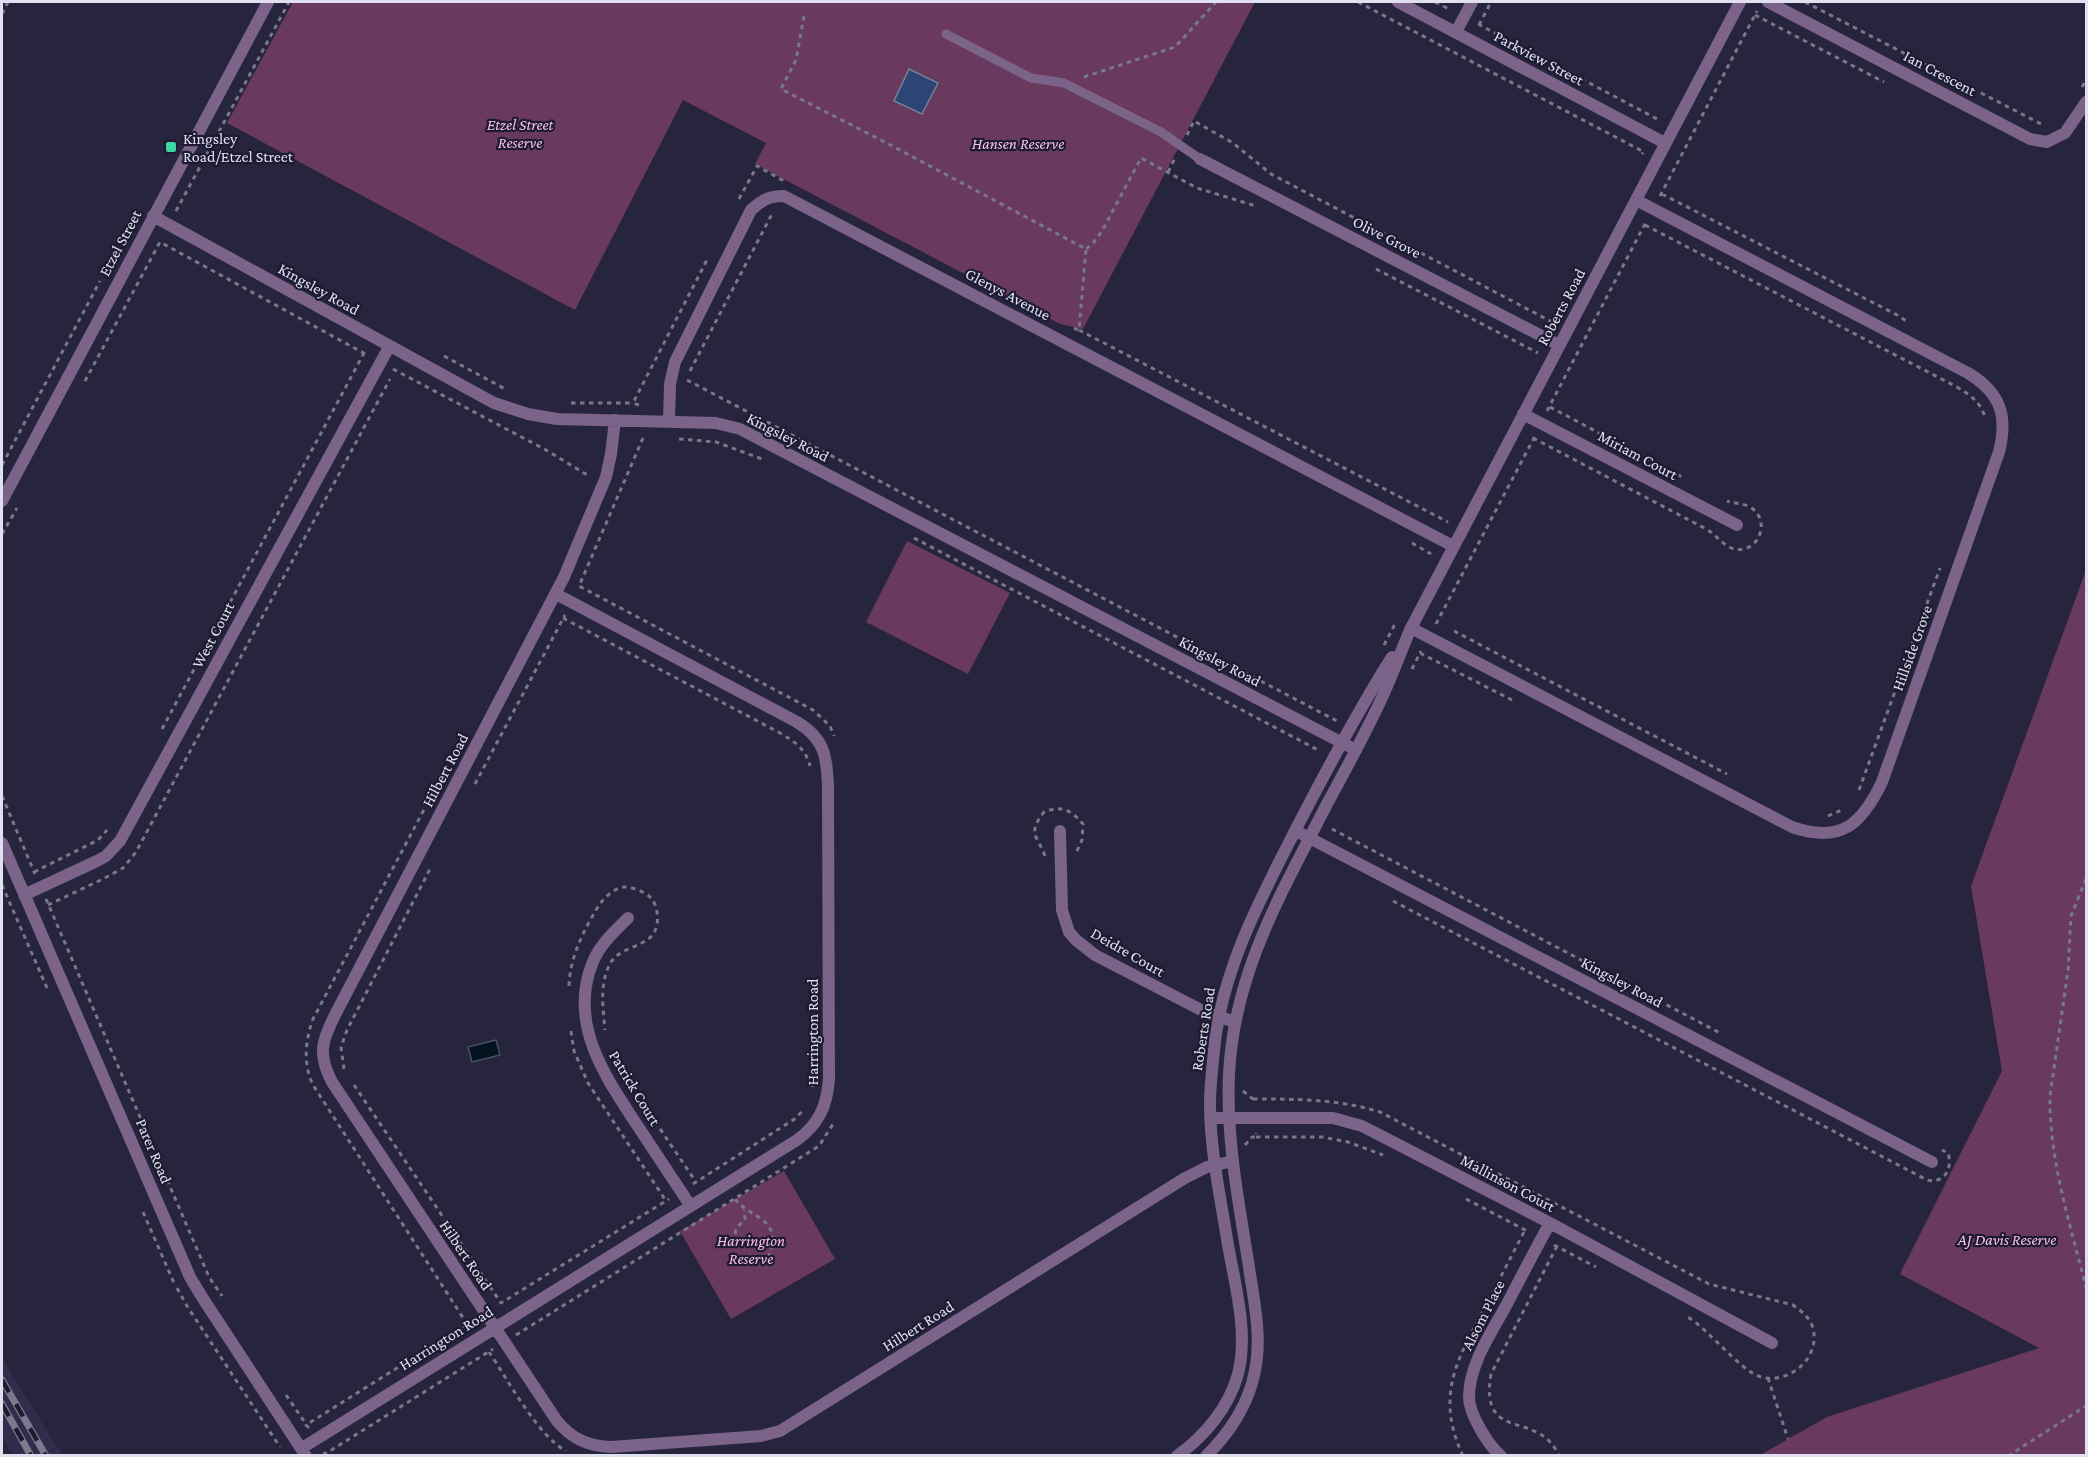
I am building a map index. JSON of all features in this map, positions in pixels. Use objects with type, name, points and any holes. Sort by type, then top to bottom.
[{"type":"street","name":"Etzel Street","points":[[2,501],[268,2]]},
{"type":"street","name":"Parkview Street","points":[[1398,2],[1665,144]]},
{"type":"street","points":[[1456,32],[1472,2]]},
{"type":"street","name":"Roberts Road","points":[[1206,1455],[1225,1435],[1246,1400],[1257,1359],[1257,1323],[1230,1119],[1229,1075],[1235,1022],[1255,951],[1283,888],[1314,840],[1380,703],[1411,628],[1740,2]]},
{"type":"street","name":"Ian Crescent","points":[[1763,5],[2031,139],[2047,142],[2065,133],[2086,102]]},
{"type":"street","name":"Olive Grove","points":[[1200,159],[1559,345]]},
{"type":"street","name":"Glenys Avenue","points":[[669,422],[670,384],[675,362],[751,210],[771,196],[784,196],[1453,546]]},
{"type":"street","name":"Hillside Grove","points":[[1411,628],[1792,828],[1812,833],[1836,831],[1855,822],[1871,806],[1882,782],[1999,452],[2004,429],[2000,406],[1985,385],[1968,373],[1636,200]]},
{"type":"street","name":"Kingsley Road","points":[[153,216],[494,403],[557,419],[716,423],[740,429],[1356,750]]},
{"type":"street","name":"West Court","points":[[24,895],[106,856],[120,841],[389,347]]},
{"type":"street","name":"Miriam Court","points":[[1523,414],[1737,525]]},
{"type":"street","name":"Hilbert Road","points":[[615,420],[606,477],[574,556],[323,1041],[324,1060],[332,1082],[557,1421],[573,1437],[590,1445],[611,1447],[773,1434],[788,1427],[1185,1179],[1236,1156]]},
{"type":"street","name":"Harrington Road","points":[[304,1452],[316,1439],[807,1132],[816,1124],[826,1102],[829,1079],[827,762],[821,744],[804,727],[556,594]]},
{"type":"street","name":"Roberts Road","points":[[1177,1455],[1204,1433],[1220,1412],[1238,1374],[1242,1351],[1240,1317],[1215,1164],[1211,1118],[1212,1072],[1218,1017],[1239,946],[1263,892],[1296,831],[1338,741],[1411,628]]},
{"type":"street","name":"Deidre Court","points":[[1060,831],[1062,910],[1069,932],[1076,940],[1095,956],[1218,1017],[1235,1022]]},
{"type":"street","name":"Kingsley Road","points":[[1296,831],[1932,1162]]},
{"type":"street","name":"Parer Road","points":[[2,843],[190,1277],[304,1452]]},
{"type":"street","name":"Patrick Court","points":[[628,918],[603,943],[592,964],[585,989],[585,1017],[591,1046],[605,1077],[690,1205]]},
{"type":"street","name":"Mallinson Court","points":[[1211,1118],[1333,1118],[1362,1126],[1550,1223],[1772,1343]]},
{"type":"street","name":"Alsom Place","points":[[1501,1455],[1492,1448],[1477,1423],[1469,1398],[1473,1376],[1483,1349],[1550,1223]]},
{"type":"lane","points":[[945,34],[1032,78],[1064,83],[1161,132],[1200,159]]},
{"type":"path","points":[[2,14],[8,2]]},
{"type":"path","points":[[83,385],[289,2]]},
{"type":"path","points":[[1064,83],[1175,47],[1216,2]]},
{"type":"path","points":[[1358,2],[1644,152],[1638,162]]},
{"type":"path","points":[[1435,2],[1659,120]]},
{"type":"path","points":[[1479,25],[1491,2]]},
{"type":"path","points":[[1805,2],[2047,128]]},
{"type":"path","points":[[1410,673],[1661,193],[1763,5]]},
{"type":"path","points":[[2081,89],[2086,80]]},
{"type":"path","points":[[1168,172],[1194,122],[1233,142],[1270,174],[1585,340]]},
{"type":"path","points":[[1086,249],[1102,231],[1141,158],[1209,193],[1258,207]]},
{"type":"path","points":[[1661,193],[1901,317],[1908,324]]},
{"type":"path","points":[[775,210],[685,380],[1342,724],[1338,741],[1327,755],[909,536]]},
{"type":"path","points":[[1645,225],[1972,396],[1982,409],[1988,426]]},
{"type":"path","points":[[160,242],[590,475],[585,486]]},
{"type":"path","points":[[1374,268],[1538,353],[1554,322]]},
{"type":"path","points":[[1079,330],[1448,522],[1431,554],[1410,543]]},
{"type":"path","points":[[435,351],[515,394]]},
{"type":"path","points":[[160,731],[364,353]]},
{"type":"path","points":[[565,402],[633,403]]},
{"type":"path","points":[[645,421],[643,438],[579,586],[813,710],[830,726],[834,737]]},
{"type":"path","points":[[643,438],[652,438]]},
{"type":"path","points":[[669,438],[716,442],[764,460]]},
{"type":"path","points":[[2,534],[17,508]]},
{"type":"path","points":[[1857,794],[1941,565]]},
{"type":"path","points":[[1381,649],[1398,618]]},
{"type":"path","points":[[1436,622],[1735,779]]},
{"type":"path","points":[[1420,653],[1515,701]]},
{"type":"path","points":[[2,796],[209,1277],[226,1303]]},
{"type":"path","points":[[429,800],[313,1019],[306,1045],[306,1059],[313,1085],[467,1324]]},
{"type":"path","points":[[1046,859],[1037,844],[1035,828],[1044,812],[1061,808],[1076,816],[1083,824],[1082,840],[1074,857]]},
{"type":"path","points":[[1819,817],[1828,816],[1845,808]]},
{"type":"path","points":[[34,872],[98,840],[111,822]]},
{"type":"path","points":[[1314,840],[1330,825]]},
{"type":"path","points":[[2086,879],[2072,916],[2068,970],[2050,1096],[2050,1114],[2055,1155],[2086,1288]]},
{"type":"path","points":[[569,994],[575,952],[586,926],[603,900],[618,889],[625,887],[636,889],[651,897],[657,908],[656,929],[648,940],[622,952],[612,961],[606,973],[602,1000],[605,1033]]},
{"type":"path","points":[[570,1022],[574,1051],[588,1083],[666,1201]]},
{"type":"path","points":[[1236,1085],[1253,1099],[1256,1119],[1256,1137],[1252,1137],[1236,1156]]},
{"type":"path","points":[[644,1106],[696,1182]]},
{"type":"path","points":[[280,1386],[326,1455],[819,1146],[832,1128],[838,1114]]},
{"type":"path","points":[[735,1199],[744,1209],[764,1221],[773,1235],[772,1248],[763,1264],[764,1269]]},
{"type":"path","points":[[735,1234],[736,1229],[745,1219],[744,1209]]},
{"type":"path","points":[[1557,1246],[1491,1374],[1488,1392],[1490,1406],[1497,1414],[1507,1421],[1543,1434],[1555,1445],[1559,1455]]},
{"type":"path","points":[[306,1425],[501,1303]]},
{"type":"path","points":[[1768,1378],[1788,1439]]},
{"type":"path","points":[[2008,1455],[2086,1406]]},
{"type":"shaded area","points":[[2,1358],[62,1455],[14,1455],[3,1439]]},
{"type":"green space","points":[[293,2],[1255,2],[1083,329],[1060,324],[755,164],[766,143],[683,100],[575,310],[227,123]]},
{"type":"green space","points":[[907,541],[1010,593],[968,674],[866,622]]},
{"type":"green space","name":"AJ Davis Reserve","points":[[2086,570],[2086,1455],[1760,1455],[1827,1417],[2039,1348],[1900,1274],[2002,1071],[1971,886]]},
{"type":"green space","name":"Harrington Reserve","points":[[784,1171],[835,1259],[731,1319],[680,1231]]},
{"type":"water","points":[[496,1040],[500,1055],[472,1062],[468,1047]]},
{"type":"building","points":[[909,69],[938,83],[922,114],[894,101]]},
{"type":"railway","points":[[2,1380],[46,1456]]},
{"type":"railway","points":[[2,1404],[31,1456]]},
{"type":"place","name":"Kingsley Road/Etzel Street","points":[[171,147]]},
{"type":"park label","name":"Etzel Street Reserve","points":[[520,133]]},
{"type":"park label","name":"Hansen Reserve","points":[[1018,143]]}]
